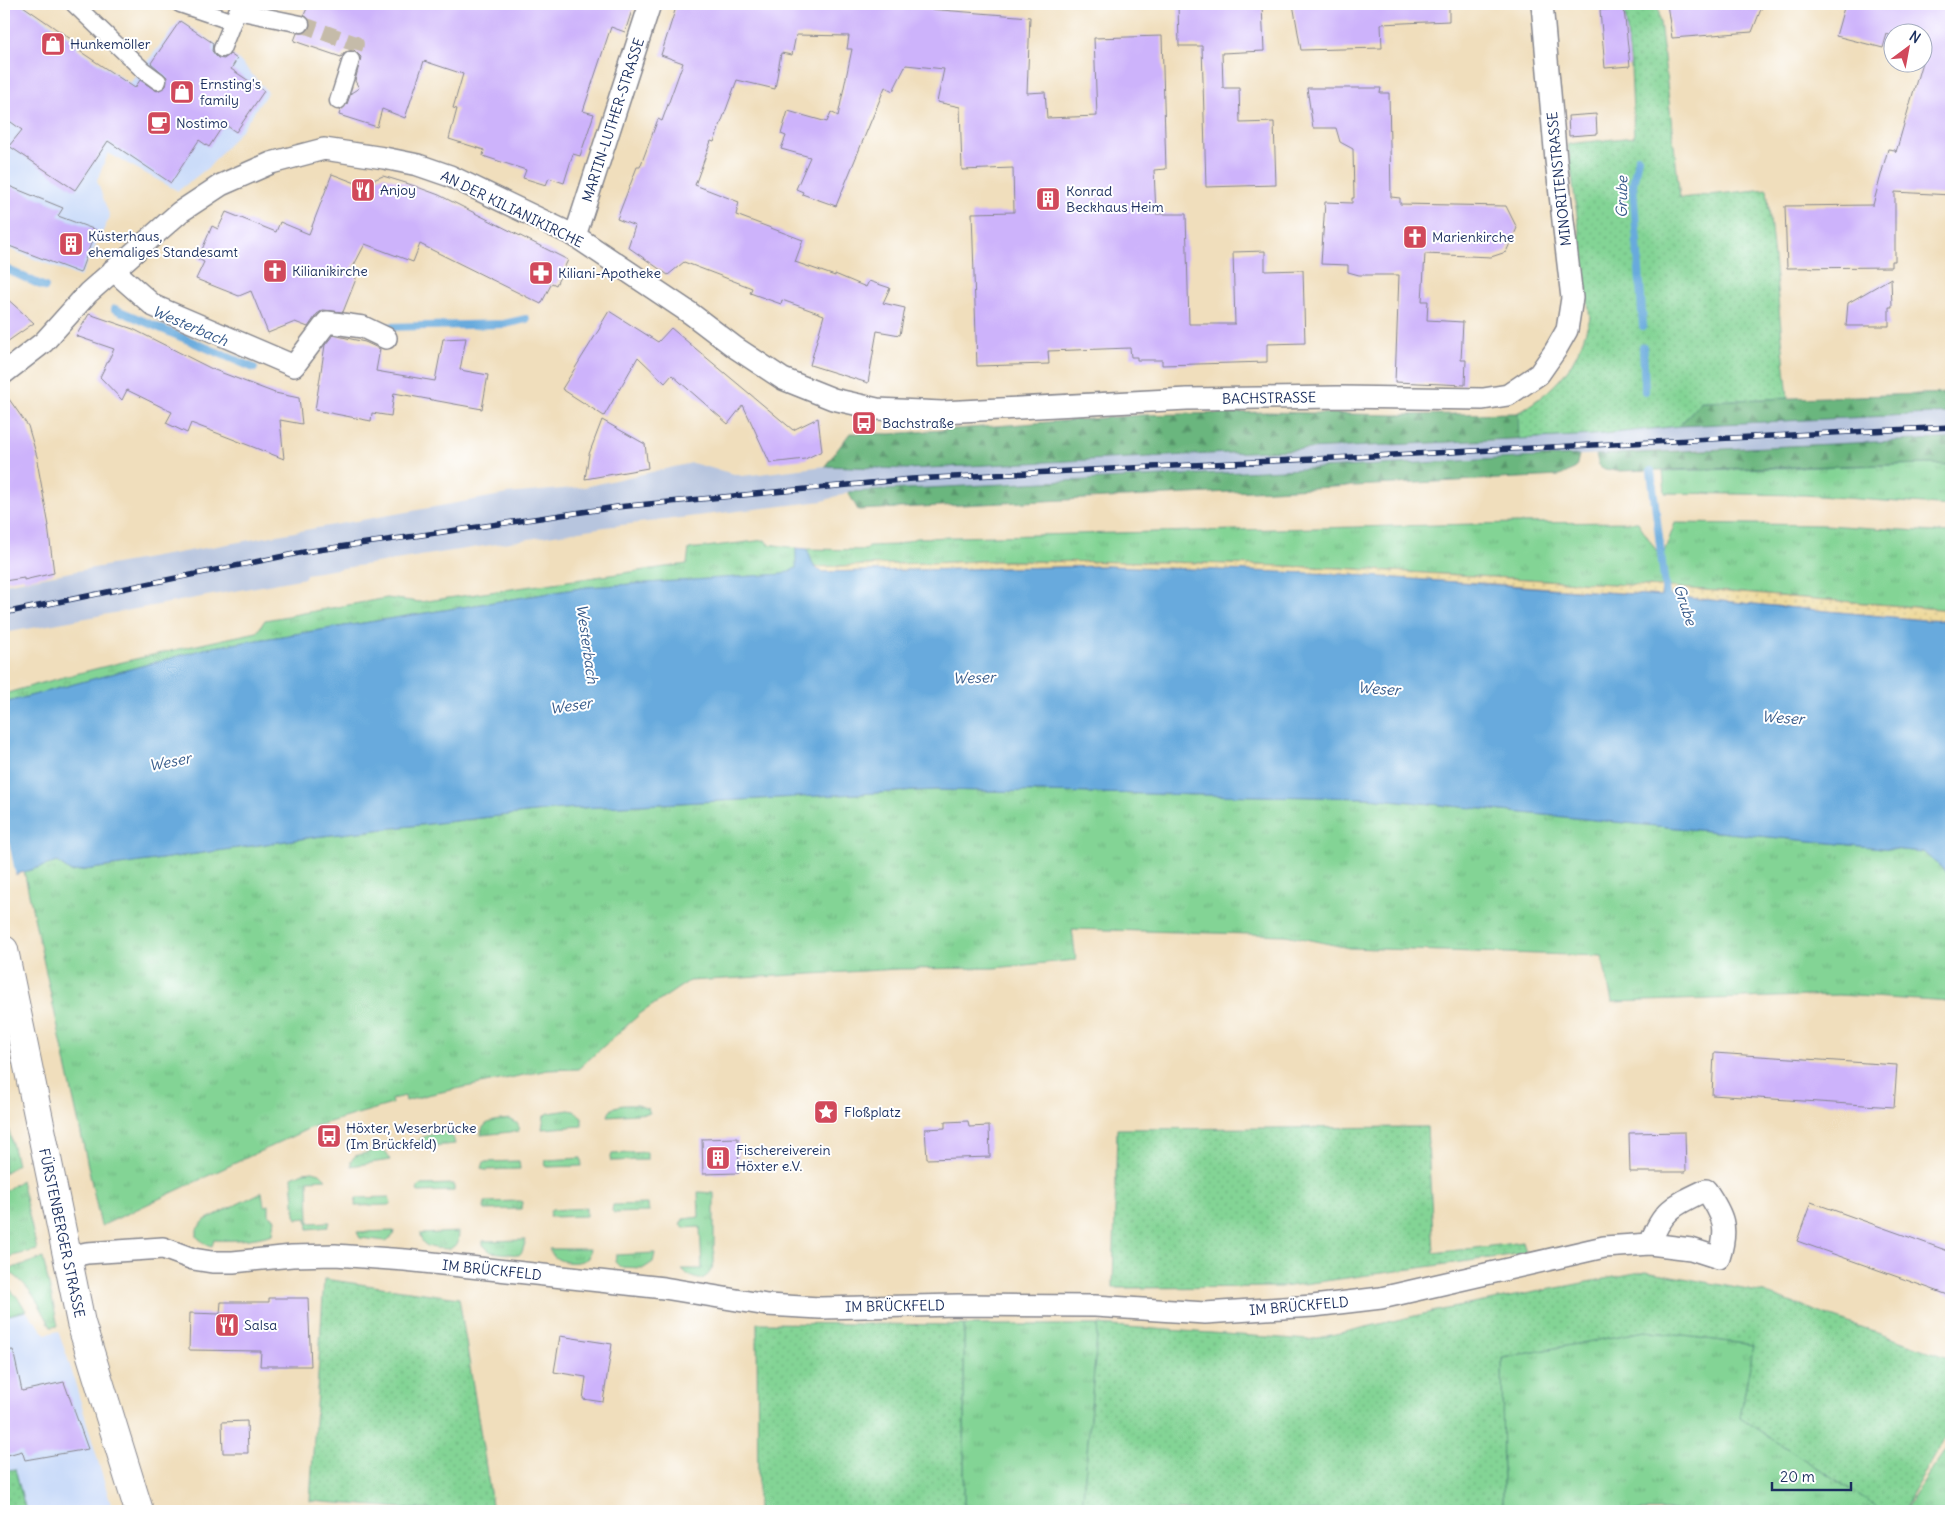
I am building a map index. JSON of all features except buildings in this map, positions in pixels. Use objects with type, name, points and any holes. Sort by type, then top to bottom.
[{"type":"main road","name":"FÜRSTENBERGER STRASSE","points":[[4,950],[54,1200],[81,1323],[139,1511]]},
{"type":"street","points":[[74,4],[143,70],[158,81]]},
{"type":"street","points":[[180,4],[233,22]]},
{"type":"street","name":"MARTIN-LUTHER-STRASSE","points":[[575,236],[650,4]]},
{"type":"street","name":"MINORITENSTRASSE","points":[[1542,4],[1558,176],[1572,298],[1567,330],[1555,351]]},
{"type":"street","points":[[222,49],[237,10],[300,24]]},
{"type":"street","points":[[338,101],[351,60]]},
{"type":"street","name":"AN DER KILIANIKIRCHE","points":[[4,373],[44,342],[88,293],[180,212],[221,185],[271,163],[324,149],[418,165],[450,176],[575,236],[614,264]]},
{"type":"street","name":"BACHSTRASSE","points":[[614,264],[783,379],[833,399],[877,409],[942,412],[1187,399],[1338,397],[1483,399],[1508,395],[1539,374],[1555,351]]},
{"type":"street","points":[[114,270],[154,306],[294,366],[327,322],[364,327],[386,338]]},
{"type":"street","name":"IM BRÜCKFELD","points":[[68,1257],[87,1253],[163,1248],[193,1259],[212,1262],[335,1255],[405,1260],[664,1288],[767,1305],[820,1308],[958,1305],[1095,1306],[1205,1313],[1313,1306],[1381,1298],[1604,1247],[1650,1244],[1691,1249],[1719,1258],[1725,1232],[1720,1211],[1706,1190],[1682,1201],[1668,1211],[1660,1220],[1650,1244]]},
{"type":"shaded area","points":[[4,4],[22,4],[80,43],[77,48],[130,83],[180,20],[238,59],[268,92],[243,128],[210,166],[178,191],[108,153],[97,181],[110,217],[80,277],[4,247]]},
{"type":"shaded area","points":[[1951,393],[1951,439],[1664,451],[848,492],[823,501],[605,527],[306,574],[305,578],[4,633],[4,584],[507,494],[584,487],[692,463],[742,476],[825,466],[907,469],[1594,435],[1679,426],[1701,401]]},
{"type":"shaded area","points":[[26,1311],[46,1334],[58,1331],[112,1508],[104,1511],[26,1511],[15,1469],[4,1471],[4,1316]]},
{"type":"green space","points":[[1624,4],[1658,4],[1680,198],[1767,189],[1788,398],[1701,401],[1679,426],[1594,435],[1519,439],[1518,413],[1545,394],[1564,374],[1579,350],[1590,318],[1568,144],[1634,137],[1631,67]]},
{"type":"green space","points":[[1951,393],[1951,413],[1679,426],[1701,401]]},
{"type":"green space","points":[[1543,397],[1570,436],[907,469],[825,466],[850,433],[890,434],[1141,415],[1266,412],[1395,415],[1517,413]]},
{"type":"green space","points":[[1951,439],[1951,465],[1616,471],[1600,468],[1596,455]]},
{"type":"green space","points":[[1579,455],[1576,468],[1560,476],[858,510],[848,492]]},
{"type":"green space","points":[[1951,465],[1951,506],[1805,495],[1665,493],[1663,471]]},
{"type":"green space","points":[[1638,522],[1659,555],[1662,587],[1339,568],[1170,562],[981,561],[814,567],[807,549],[866,550],[868,546],[896,545],[916,538],[1517,523]]},
{"type":"green space","points":[[1675,523],[1825,525],[1951,533],[1951,610],[1666,587],[1663,555]]},
{"type":"green space","points":[[765,540],[768,544],[796,548],[797,568],[784,574],[587,587],[208,648],[4,703],[4,694],[67,676],[257,632],[265,620],[387,598],[420,602],[687,564],[689,549]]},
{"type":"green space","points":[[935,790],[1370,798],[1923,852],[1951,876],[1951,1002],[1839,995],[1612,1002],[1602,956],[1349,948],[1286,935],[1072,929],[1076,960],[994,968],[898,969],[689,981],[641,1013],[578,1069],[548,1070],[406,1101],[405,1096],[391,1099],[392,1104],[312,1127],[101,1226],[24,871],[57,862],[71,872],[314,837],[561,809]]},
{"type":"green space","points":[[638,1105],[648,1109],[650,1113],[608,1116],[612,1109],[616,1107]]},
{"type":"green space","points":[[4,1108],[17,1165],[4,1173]]},
{"type":"green space","points":[[569,1110],[582,1117],[582,1126],[542,1129],[544,1116],[549,1113]]},
{"type":"green space","points":[[510,1119],[518,1124],[519,1131],[481,1135],[487,1123]]},
{"type":"green space","points":[[1427,1127],[1434,1253],[1523,1242],[1526,1253],[1282,1287],[1113,1288],[1117,1129]]},
{"type":"green space","points":[[442,1132],[451,1135],[455,1144],[414,1148],[422,1138]]},
{"type":"green space","points":[[381,1149],[387,1153],[390,1160],[351,1166],[351,1161],[355,1156]]},
{"type":"green space","points":[[647,1152],[647,1160],[610,1160],[612,1154]]},
{"type":"green space","points":[[581,1158],[582,1166],[545,1166],[546,1160]]},
{"type":"green space","points":[[519,1161],[520,1169],[484,1170],[482,1168],[484,1162]]},
{"type":"green space","points":[[313,1171],[320,1173],[326,1179],[308,1180],[309,1223],[330,1222],[328,1227],[308,1229],[307,1218],[297,1219],[295,1215],[292,1177],[303,1172]]},
{"type":"green space","points":[[21,1180],[37,1250],[4,1258],[4,1192]]},
{"type":"green space","points":[[454,1184],[454,1191],[417,1191],[419,1185]]},
{"type":"green space","points":[[262,1192],[264,1206],[269,1205],[269,1215],[275,1219],[273,1234],[243,1240],[214,1240],[212,1246],[205,1244],[197,1237],[197,1229],[205,1220]]},
{"type":"green space","points":[[698,1192],[714,1193],[714,1263],[708,1274],[701,1279],[692,1277],[682,1269],[702,1269],[700,1227],[684,1228],[680,1225],[683,1219],[699,1217]]},
{"type":"green space","points":[[389,1197],[391,1204],[389,1205],[355,1206],[356,1198]]},
{"type":"green space","points":[[485,1202],[522,1202],[521,1209],[485,1210],[484,1208]]},
{"type":"green space","points":[[648,1204],[649,1212],[614,1213],[612,1211],[613,1205]]},
{"type":"green space","points":[[586,1208],[586,1216],[549,1216],[551,1210]]},
{"type":"green space","points":[[394,1231],[393,1236],[386,1241],[360,1238],[357,1232]]},
{"type":"green space","points":[[459,1232],[458,1243],[450,1249],[427,1246],[423,1243],[420,1234]]},
{"type":"green space","points":[[526,1240],[519,1255],[491,1252],[483,1245],[483,1241]]},
{"type":"green space","points":[[549,1249],[590,1249],[588,1258],[578,1262],[566,1262],[551,1254]]},
{"type":"green space","points":[[655,1253],[653,1262],[644,1268],[620,1267],[615,1262],[616,1255]]},
{"type":"green space","points":[[43,1258],[58,1326],[51,1327],[38,1302],[27,1288],[6,1270]]},
{"type":"green space","points":[[1646,1271],[1764,1293],[1951,1359],[1951,1427],[1902,1511],[1884,1511],[1740,1418],[1754,1345],[1645,1331],[1502,1358],[1503,1511],[1082,1511],[1098,1325],[1309,1340],[1441,1310]]},
{"type":"green space","points":[[324,1279],[459,1298],[493,1511],[441,1511],[310,1501]]},
{"type":"green space","points":[[4,1283],[19,1299],[26,1311],[4,1316]]},
{"type":"green space","points":[[757,1323],[964,1325],[964,1511],[758,1511]]},
{"type":"green space","points":[[964,1325],[1098,1325],[1082,1511],[964,1511]]},
{"type":"green space","points":[[1645,1331],[1754,1345],[1740,1418],[1884,1511],[1503,1511],[1502,1358]]},
{"type":"green space","points":[[1951,1442],[1951,1511],[1903,1511]]},
{"type":"green space","points":[[15,1469],[26,1511],[4,1511],[4,1471]]},
{"type":"sand","points":[[981,561],[1170,562],[1339,568],[1662,587],[1661,596],[1482,583],[1105,566],[821,572],[814,567]]},
{"type":"sand","points":[[1666,587],[1951,610],[1951,621],[1670,596]]},
{"type":"water","name":"Weser","points":[[796,548],[807,549],[814,567],[821,572],[1105,566],[1338,574],[1661,596],[1662,587],[1666,587],[1670,596],[1951,621],[1951,876],[1923,852],[1370,798],[935,790],[561,809],[314,837],[71,872],[57,862],[4,878],[4,703],[208,648],[587,587],[783,574],[796,568]]},
{"type":"pier","points":[[4,818],[16,877],[4,881]]},
{"type":"waterway","name":"Grube","points":[[1638,158],[1633,185],[1643,326]]},
{"type":"waterway","name":"Westerbach","points":[[4,268],[45,287]]},
{"type":"waterway","name":"Westerbach","points":[[115,309],[254,368]]},
{"type":"waterway","name":"Westerbach","points":[[387,327],[504,324],[526,319]]},
{"type":"waterway","name":"Grube","points":[[1643,347],[1645,391]]},
{"type":"waterway","name":"Grube","points":[[1651,471],[1666,595]]},
{"type":"tunnel","points":[[301,24],[356,44],[351,60]]},
{"type":"railway","points":[[4,613],[304,552],[617,507],[912,479],[1951,427]]},
{"type":"place","name":"Hunkemöller","points":[[53,44]]},
{"type":"place","name":"Ernsting's family","points":[[182,92]]},
{"type":"place","name":"Nostimo","points":[[159,123]]},
{"type":"place","name":"Anjoy","points":[[363,190]]},
{"type":"place","name":"Konrad Beckhaus Heim","points":[[1048,199]]},
{"type":"place","name":"Marienkirche","points":[[1415,237]]},
{"type":"place","name":"Küsterhaus, ehemaliges Standesamt","points":[[71,244]]},
{"type":"place","name":"Kilianikirche","points":[[275,271]]},
{"type":"place","name":"Kiliani-Apotheke","points":[[541,273]]},
{"type":"place","name":"Bachstraße","points":[[864,423]]},
{"type":"place","name":"Floßplatz","points":[[826,1112]]},
{"type":"place","name":"Höxter, Weserbrücke (Im Brückfeld)","points":[[329,1136]]},
{"type":"place","name":"Fischereiverein Höxter e.V.","points":[[718,1158]]},
{"type":"place","name":"Salsa","points":[[227,1325]]}]
